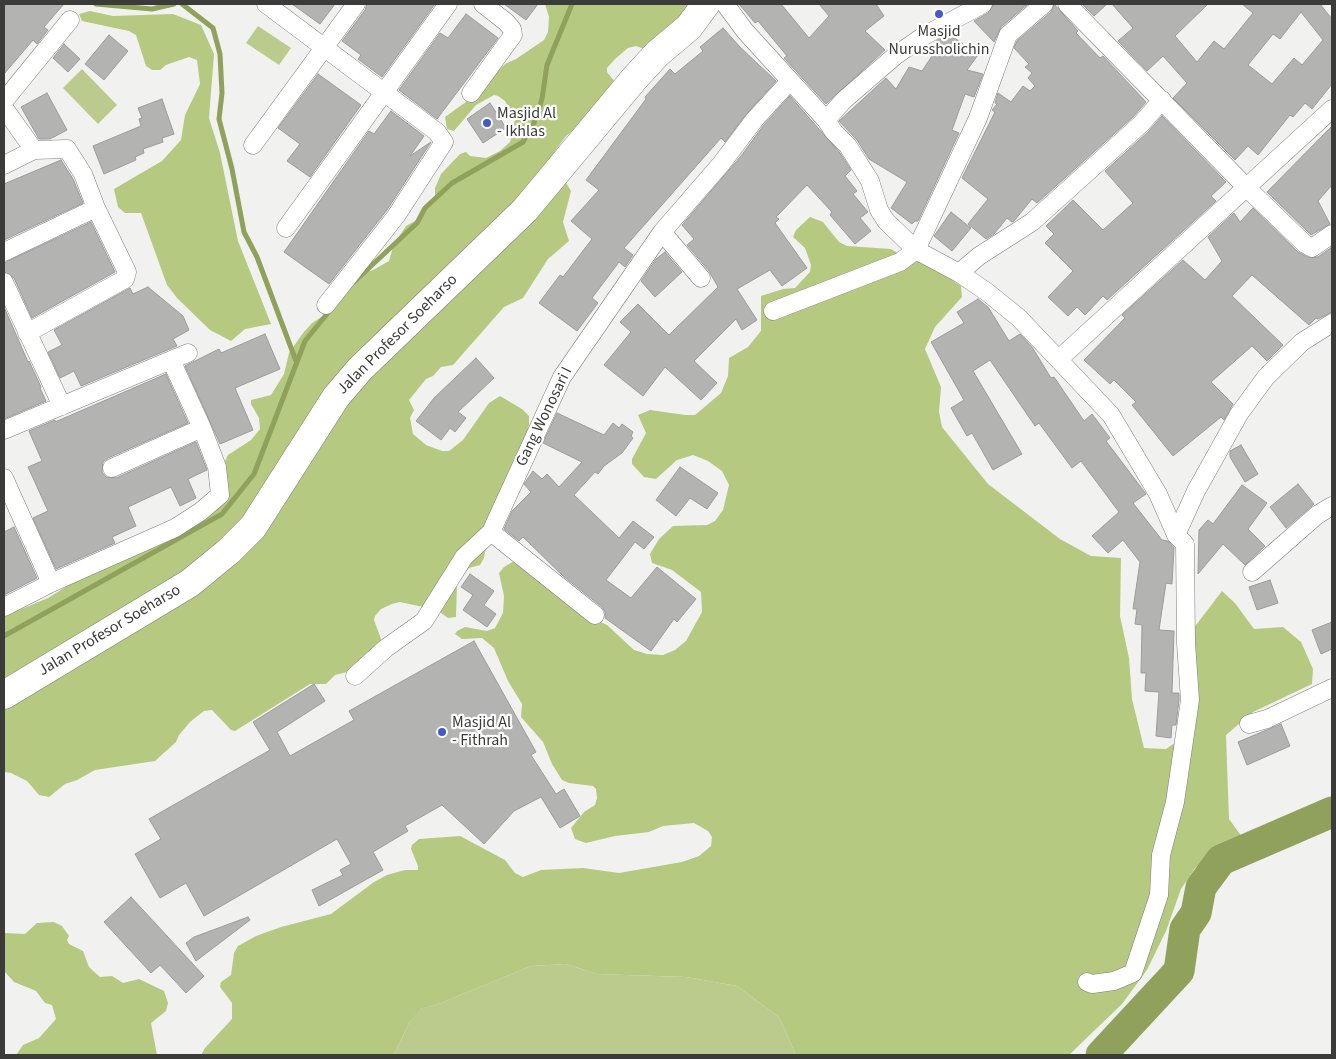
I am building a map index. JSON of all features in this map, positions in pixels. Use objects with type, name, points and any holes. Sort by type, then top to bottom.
[{"type":"main road","name":"Jalan Profesor Soeharso","points":[[4,695],[190,583],[229,551],[253,527],[336,397],[360,369],[525,210],[634,79],[658,54],[689,27],[706,4]]},
{"type":"street","points":[[266,4],[438,132],[442,138],[443,146],[396,216],[326,305]]},
{"type":"street","points":[[253,145],[356,4]]},
{"type":"street","points":[[286,228],[448,4]]},
{"type":"street","points":[[471,93],[513,35],[512,29],[506,22],[483,4]]},
{"type":"street","points":[[725,4],[745,31],[848,146],[870,181],[879,210],[886,221],[916,250],[987,292],[1019,318],[1111,415],[1158,494],[1176,534],[1185,544],[1186,643],[1190,700],[1175,802],[1161,855],[1160,895],[1133,973],[1114,981],[1092,984],[1087,982]]},
{"type":"street","points":[[826,120],[844,100],[895,56],[922,37],[983,4]]},
{"type":"street","points":[[773,311],[900,262],[916,250],[978,118],[1008,35],[1044,4]]},
{"type":"street","points":[[1068,4],[1247,188],[1310,247],[1314,247],[1332,234]]},
{"type":"street","points":[[4,101],[70,20]]},
{"type":"street","name":"Gang Wonosari I","points":[[354,676],[386,648],[424,621],[464,557],[491,532],[562,377],[662,232],[790,81]]},
{"type":"street","points":[[959,274],[979,256],[1032,222],[1141,124],[1162,100]]},
{"type":"street","points":[[4,108],[34,150]]},
{"type":"street","points":[[1059,359],[1332,109]]},
{"type":"street","points":[[4,165],[34,150],[66,149],[83,174],[96,208],[127,272],[126,278],[27,333]]},
{"type":"street","points":[[4,252],[96,208]]},
{"type":"street","points":[[662,232],[701,278]]},
{"type":"street","points":[[4,282],[62,406]]},
{"type":"street","points":[[1176,534],[1196,491],[1239,414],[1266,377],[1302,342],[1332,323]]},
{"type":"street","points":[[4,430],[188,353]]},
{"type":"street","points":[[4,607],[51,583],[175,528],[200,512],[220,495],[217,467],[202,428],[171,360]]},
{"type":"street","points":[[112,468],[202,428]]},
{"type":"street","points":[[4,478],[51,583]]},
{"type":"street","points":[[1252,572],[1317,515],[1332,506]]},
{"type":"street","points":[[491,532],[595,615]]},
{"type":"street","points":[[1249,724],[1266,720],[1332,688]]},
{"type":"green space","points":[[545,4],[692,4],[692,7],[647,50],[636,46],[628,48],[615,59],[607,68],[607,72],[615,82],[584,122],[566,136],[555,151],[554,162],[571,191],[563,222],[569,241],[548,259],[523,298],[504,307],[453,365],[441,367],[433,376],[426,379],[409,400],[414,410],[410,418],[413,434],[426,445],[442,451],[449,451],[463,440],[489,403],[500,396],[522,409],[529,416],[529,425],[522,451],[488,535],[484,558],[480,565],[469,568],[457,583],[456,617],[448,618],[437,610],[400,602],[381,609],[374,620],[381,639],[380,649],[351,671],[335,675],[326,684],[310,684],[235,731],[231,730],[212,710],[204,711],[190,722],[179,735],[176,742],[155,761],[95,770],[65,784],[49,797],[39,795],[27,781],[11,773],[4,772],[4,610],[10,612],[19,610],[48,598],[75,581],[110,566],[180,521],[210,493],[228,455],[251,440],[260,429],[259,418],[251,404],[251,400],[271,395],[284,374],[289,353],[303,333],[312,323],[329,312],[359,274],[373,270],[389,261],[394,244],[406,226],[417,220],[428,208],[435,198],[435,188],[441,174],[460,154],[466,152],[470,156],[486,158],[500,151],[510,142],[515,120],[505,101],[498,96],[494,95],[476,105],[454,131],[447,129],[445,117],[470,99],[505,64],[516,59],[544,40],[548,32],[549,17]]},
{"type":"green space","points":[[90,11],[113,16],[173,14],[201,25],[214,54],[209,118],[220,153],[238,241],[271,324],[245,329],[231,341],[210,330],[177,298],[167,285],[141,213],[125,213],[118,207],[114,189],[162,161],[181,140],[185,115],[200,84],[197,60],[189,57],[166,65],[160,70],[152,70],[146,66],[136,35],[129,31],[82,21],[79,14]]},
{"type":"green space","points":[[258,26],[291,48],[279,65],[246,43]]},
{"type":"green space","points":[[82,69],[117,105],[98,124],[63,88]]},
{"type":"green space","points":[[810,217],[823,222],[839,242],[847,246],[891,249],[906,258],[929,265],[961,286],[962,297],[935,327],[925,349],[941,387],[939,412],[942,427],[988,484],[1060,539],[1091,556],[1121,558],[1120,616],[1129,658],[1132,699],[1144,748],[1166,749],[1192,731],[1193,629],[1222,591],[1235,603],[1254,629],[1283,627],[1301,642],[1313,669],[1312,684],[1253,712],[1226,735],[1229,819],[1245,841],[1215,853],[1195,868],[1181,889],[1166,931],[1147,970],[1122,1004],[1069,1055],[796,1055],[779,1017],[737,986],[686,977],[597,974],[566,964],[531,966],[436,1005],[420,1009],[409,1023],[394,1055],[201,1055],[205,1048],[232,1019],[232,1003],[220,987],[221,982],[231,975],[234,953],[238,946],[256,936],[281,927],[331,914],[374,882],[387,875],[405,870],[418,870],[411,849],[412,845],[419,839],[460,836],[505,860],[515,873],[523,877],[541,870],[583,868],[619,873],[682,862],[699,856],[711,846],[712,837],[708,831],[694,823],[663,826],[649,832],[615,836],[586,843],[575,839],[571,828],[584,812],[595,805],[597,798],[596,789],[593,786],[569,783],[562,780],[552,764],[543,742],[521,717],[522,704],[508,681],[494,648],[482,638],[462,639],[455,634],[465,627],[487,631],[495,628],[503,613],[504,596],[499,573],[504,567],[516,560],[555,585],[570,607],[607,625],[634,650],[647,654],[663,655],[675,650],[686,641],[702,612],[701,592],[672,570],[652,563],[650,554],[659,539],[673,526],[707,525],[715,521],[723,510],[729,485],[722,471],[708,461],[693,455],[677,460],[656,479],[644,477],[632,464],[632,459],[646,433],[638,415],[650,410],[695,415],[721,393],[728,376],[729,358],[748,347],[761,331],[761,296],[783,289],[795,288],[810,272],[811,265],[805,248],[793,237],[796,230]]},
{"type":"green space","points":[[54,922],[62,926],[69,936],[67,940],[69,944],[83,951],[89,967],[100,977],[112,976],[123,983],[139,979],[164,991],[168,1003],[166,1011],[151,1023],[157,1055],[16,1055],[23,1045],[39,1038],[56,1019],[52,1005],[45,1003],[36,991],[14,982],[4,971],[4,933],[25,934],[37,923]]},
{"type":"green space","points":[[566,964],[597,974],[686,977],[737,986],[779,1017],[796,1055],[394,1055],[409,1023],[419,1009],[436,1005],[531,966]]},
{"type":"building","points":[[4,4],[64,4],[44,27],[48,30],[37,44],[33,40],[4,74]]},
{"type":"building","points":[[292,4],[335,4],[320,24]]},
{"type":"building","points":[[367,4],[435,4],[382,77],[358,59],[361,55],[342,41],[365,10]]},
{"type":"building","points":[[504,4],[538,4],[526,20]]},
{"type":"building","points":[[739,4],[781,4],[809,38],[829,16],[819,4],[876,4],[884,16],[865,31],[885,50],[826,104],[784,58],[787,56],[758,21],[755,23]]},
{"type":"building","points":[[994,4],[1028,4],[1001,27],[994,42],[974,21],[988,13]]},
{"type":"building","points":[[1054,4],[1078,31],[1076,33],[1100,58],[1103,56],[1146,102],[1133,117],[1037,203],[1032,199],[1014,221],[1012,222],[1007,218],[994,234],[986,239],[968,224],[988,199],[962,178],[995,112],[992,110],[997,104],[995,103],[998,93],[1011,102],[1023,86],[1030,91],[1035,86],[1028,78],[1032,73],[1025,67],[1029,64],[1014,48],[1017,41],[1051,12]]},
{"type":"building","points":[[1082,4],[1107,4],[1094,16]]},
{"type":"building","points":[[1112,4],[1208,4],[1175,36],[1197,62],[1214,41],[1224,49],[1253,13],[1242,4],[1320,4],[1332,19],[1332,84],[1312,109],[1305,103],[1293,117],[1290,115],[1258,155],[1248,146],[1235,160],[1173,98],[1187,83],[1163,56],[1147,71],[1118,41],[1133,28]],"holes":[[[1301,12],[1323,40],[1302,65],[1294,58],[1272,84],[1248,65],[1273,34],[1280,39]]]},
{"type":"building","points":[[466,14],[498,38],[437,119],[399,90],[440,33],[448,38]]},
{"type":"building","points":[[723,28],[776,81],[747,113],[725,142],[721,138],[624,248],[633,255],[625,267],[619,262],[592,298],[598,303],[577,331],[539,303],[560,275],[563,277],[592,239],[571,221],[599,190],[586,180],[646,99],[645,97],[670,69],[675,74],[703,51],[700,47]]},
{"type":"building","points":[[949,34],[978,55],[967,70],[983,74],[974,97],[965,94],[952,130],[959,133],[918,221],[912,224],[891,208],[907,182],[869,159],[857,140],[839,121],[886,78],[896,89],[909,67],[922,71],[938,47],[935,45],[936,41]]},
{"type":"building","points":[[109,35],[128,51],[104,80],[85,64]]},
{"type":"building","points":[[64,44],[80,59],[68,72],[53,58]]},
{"type":"building","points":[[318,74],[361,105],[310,177],[287,161],[300,144],[278,128]]},
{"type":"building","points":[[47,93],[67,130],[50,139],[39,139],[21,107]]},
{"type":"building","points":[[790,96],[840,153],[851,170],[845,176],[857,191],[853,194],[868,212],[860,218],[871,231],[855,244],[830,215],[832,212],[807,185],[776,217],[779,219],[775,223],[807,268],[782,286],[770,270],[737,289],[757,320],[742,330],[736,319],[694,361],[717,383],[701,400],[665,367],[643,396],[604,365],[631,332],[620,322],[638,304],[669,335],[718,287],[709,271],[687,245],[694,239],[682,225]]},
{"type":"building","points":[[162,99],[174,134],[162,138],[163,142],[143,149],[144,153],[135,157],[136,160],[104,174],[93,146],[141,126],[139,119],[142,118],[138,108]]},
{"type":"building","name":"Masjid Al - Ikhlas","points":[[490,103],[506,128],[483,143],[467,119]]},
{"type":"building","points":[[391,111],[424,136],[410,156],[431,142],[387,210],[329,284],[284,252],[369,131],[374,134]]},
{"type":"building","points":[[1162,116],[1226,182],[1211,196],[1216,201],[1107,300],[1103,296],[1085,315],[1077,307],[1068,316],[1048,297],[1073,271],[1045,243],[1054,234],[1046,226],[1073,200],[1103,230],[1133,203],[1105,171],[1148,132]]},
{"type":"building","points":[[1332,126],[1332,185],[1318,201],[1330,224],[1311,235],[1267,192]]},
{"type":"building","points":[[61,160],[73,179],[83,203],[4,240],[4,184]]},
{"type":"building","points":[[1253,208],[1298,252],[1307,257],[1318,257],[1332,247],[1332,312],[1318,319],[1316,318],[1309,325],[1252,275],[1232,296],[1283,345],[1267,361],[1252,346],[1211,382],[1233,404],[1224,420],[1221,417],[1173,456],[1132,405],[1136,402],[1114,380],[1110,384],[1084,360],[1125,318],[1122,315],[1183,260],[1205,280],[1222,261],[1208,237],[1234,213],[1240,222]]},
{"type":"building","points":[[951,212],[971,228],[952,251],[934,236]]},
{"type":"building","points":[[91,222],[115,272],[32,318],[14,278],[4,272],[4,263]]},
{"type":"building","points":[[665,252],[682,272],[655,297],[641,281],[656,259]]},
{"type":"building","points":[[148,287],[183,316],[189,330],[173,339],[177,346],[81,386],[74,371],[60,378],[48,352],[62,345],[54,330],[130,288],[133,294]]},
{"type":"building","points":[[978,299],[988,307],[1009,341],[1020,334],[1032,347],[1051,378],[1054,377],[1084,421],[1092,414],[1110,438],[1106,441],[1146,494],[1133,503],[1162,540],[1168,541],[1174,548],[1172,584],[1166,583],[1159,630],[1174,631],[1172,693],[1179,693],[1179,700],[1176,725],[1172,725],[1171,738],[1156,736],[1159,692],[1145,691],[1146,673],[1141,673],[1142,625],[1135,624],[1137,609],[1133,609],[1140,562],[1123,540],[1108,553],[1092,536],[1119,512],[1081,461],[1072,468],[1039,423],[1035,426],[990,360],[973,371],[1022,454],[993,470],[972,433],[967,436],[951,408],[964,400],[931,342],[964,323],[957,312]]},
{"type":"building","points":[[4,307],[46,401],[4,419]]},
{"type":"building","points":[[265,334],[280,369],[235,388],[253,430],[220,444],[185,366],[219,349],[221,353]]},
{"type":"building","points":[[476,358],[494,378],[458,412],[466,418],[455,432],[450,428],[441,440],[416,421],[434,398]]},
{"type":"building","points":[[166,374],[188,423],[108,458],[103,462],[102,472],[106,477],[116,478],[196,442],[207,470],[188,479],[196,498],[180,506],[171,487],[128,507],[136,526],[112,537],[115,543],[56,569],[33,518],[48,511],[28,467],[42,461],[29,431],[55,420],[55,422]]},
{"type":"building","points":[[557,413],[604,435],[613,423],[619,428],[622,424],[633,432],[631,436],[633,438],[622,453],[604,466],[598,474],[595,472],[574,495],[619,538],[633,521],[654,537],[644,549],[635,542],[606,580],[631,598],[657,567],[696,599],[677,622],[674,619],[651,651],[605,618],[605,612],[602,607],[563,576],[523,537],[519,541],[504,529],[512,511],[531,492],[524,484],[533,471],[542,479],[547,474],[559,487],[582,462],[543,443]]},
{"type":"building","points":[[1241,445],[1258,474],[1245,482],[1230,457],[1230,451]]},
{"type":"building","points":[[680,467],[718,493],[707,509],[690,498],[676,516],[656,500]]},
{"type":"building","points":[[1298,484],[1314,504],[1286,528],[1270,507]]},
{"type":"building","points":[[1242,485],[1267,503],[1248,529],[1265,546],[1245,565],[1223,544],[1198,574],[1199,530],[1208,520],[1213,524]]},
{"type":"building","points":[[14,527],[37,578],[4,595],[4,532]]},
{"type":"building","points":[[470,574],[494,591],[484,605],[496,614],[487,627],[463,610],[473,595],[461,587]]},
{"type":"building","points":[[1270,580],[1278,603],[1257,610],[1249,587]]},
{"type":"building","points":[[1332,622],[1332,649],[1321,654],[1312,630]]},
{"type":"building","points":[[474,641],[536,752],[531,755],[556,794],[564,789],[580,816],[560,828],[541,797],[514,811],[484,844],[442,805],[405,826],[408,831],[373,852],[383,870],[319,906],[312,890],[343,875],[340,870],[351,864],[337,839],[204,916],[186,883],[160,898],[135,854],[161,839],[149,819],[270,750],[253,722],[314,684],[325,701],[277,732],[290,756],[354,720],[349,711]]},
{"type":"building","points":[[1281,724],[1290,746],[1247,765],[1238,742]]},
{"type":"building","points":[[131,897],[204,976],[186,993],[160,965],[151,973],[104,922]]},
{"type":"building","points":[[248,917],[250,920],[196,961],[186,943],[194,937]]},
{"type":"waterway","points":[[96,4],[152,9],[174,4]]},
{"type":"waterway","points":[[182,4],[213,28],[220,54],[222,93],[219,119],[232,169],[244,232],[257,257],[296,361]]},
{"type":"waterway","points":[[354,282],[417,223],[425,208],[452,183],[523,142],[534,123],[542,99],[547,65],[572,4]]},
{"type":"waterway","points":[[4,636],[222,514],[254,474],[305,341],[331,309]]},
{"type":"waterway","points":[[1101,1055],[1179,971],[1185,929],[1196,913],[1201,887],[1221,860],[1332,812]]},
{"type":"place","name":"Masjid Nurussholichin","points":[[939,14]]},
{"type":"place","name":"Masjid Al - Ikhlas","points":[[487,123]]},
{"type":"place","name":"Masjid Al - Fithrah","points":[[442,732]]}]
